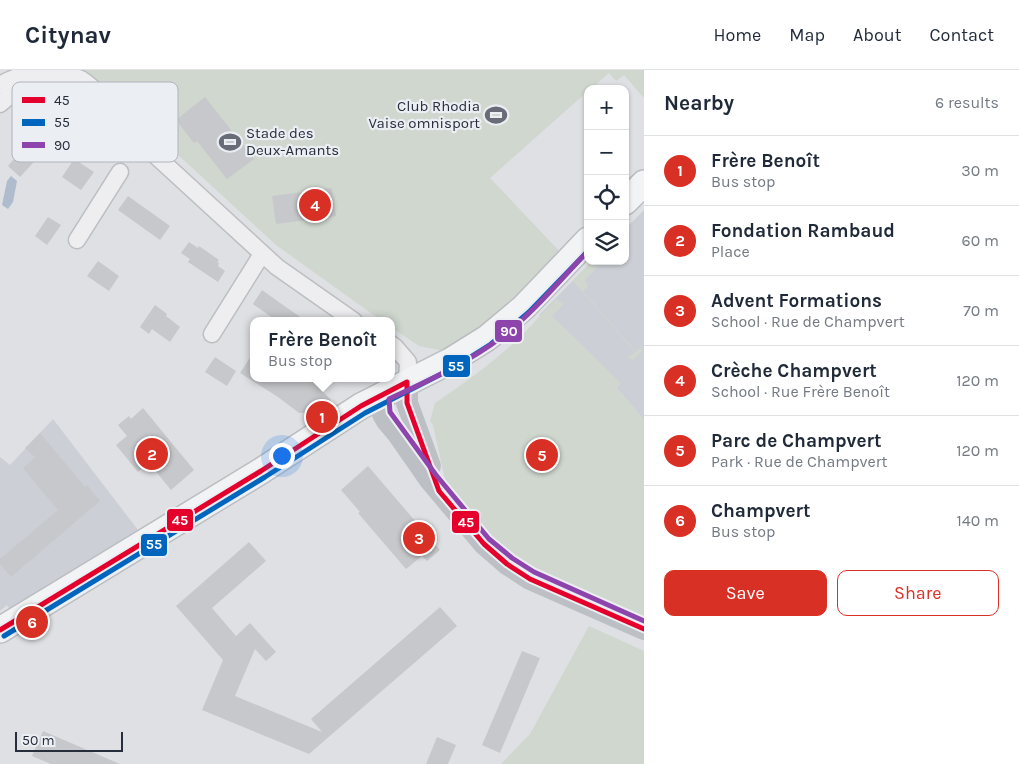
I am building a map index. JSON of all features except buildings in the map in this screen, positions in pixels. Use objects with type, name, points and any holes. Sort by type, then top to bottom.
[{"type":"main road","points":[[629,198],[644,183]]},
{"type":"main road","points":[[0,630],[268,467],[351,412],[379,387],[407,382],[450,361],[487,338],[524,308],[584,244]]},
{"type":"street","points":[[0,85],[27,72],[41,70],[63,72],[80,78],[85,82]]},
{"type":"street","points":[[0,104],[12,94]]},
{"type":"street","points":[[163,162],[276,267],[348,317]]},
{"type":"street","points":[[78,240],[120,172]]},
{"type":"street","points":[[212,334],[262,254]]},
{"type":"street","points":[[395,346],[408,362],[407,402],[439,491]]},
{"type":"street","points":[[379,387],[383,414],[387,421],[439,491],[484,544],[507,564],[530,579],[644,629]]},
{"type":"shaded area","points":[[81,70],[644,70],[644,98],[624,75],[616,81],[609,73],[596,85],[584,85],[584,95],[490,178],[562,254],[501,315],[450,348],[439,350],[419,346],[395,330],[395,317],[376,317],[276,245],[178,155],[178,82],[98,82]]},
{"type":"shaded area","points":[[644,210],[644,420],[617,388],[539,315],[588,265],[629,265],[629,225]]},
{"type":"shaded area","points":[[588,265],[600,265],[585,280],[588,286],[583,291],[636,352],[641,348],[642,352],[633,360],[628,358],[635,352],[573,281]]},
{"type":"shaded area","points":[[556,299],[564,304],[552,316],[621,383],[617,388],[644,420],[644,617],[519,560],[491,535],[446,484],[433,425],[430,421],[435,403],[470,379],[503,352]]},
{"type":"shaded area","points":[[53,419],[138,530],[10,610],[7,605],[0,611],[0,457],[10,465]]},
{"type":"shaded area","points":[[589,626],[644,651],[644,764],[501,764],[530,734]]},
{"type":"water","points":[[11,176],[17,181],[13,202],[8,209],[2,205],[7,181]]},
{"type":"transit line","name":"55","points":[[4,636],[265,477],[365,413],[453,368],[491,344],[529,312],[584,255]]},
{"type":"transit line","name":"90","points":[[584,255],[537,306],[503,336],[462,363],[389,399],[390,412],[436,475],[489,539],[512,558],[534,572],[644,621]]},
{"type":"transit line","name":"45","points":[[0,630],[261,471],[361,406],[407,382],[407,403],[439,491],[484,544],[507,564],[530,579],[644,629]]},
{"type":"place","name":"Club Rhodia Vaise omnisport","points":[[496,115]]},
{"type":"place","name":"Stade des Deux-Amants","points":[[230,142]]},
{"type":"place","name":"Crèche Champvert","points":[[315,205]]},
{"type":"place","name":"Frère Benoît","points":[[322,417]]},
{"type":"place","name":"Fondation Rambaud","points":[[152,454]]},
{"type":"place","name":"Parc de Champvert","points":[[542,455]]},
{"type":"place","name":"Advent Formations","points":[[419,538]]},
{"type":"place","name":"Champvert","points":[[32,622]]}]
